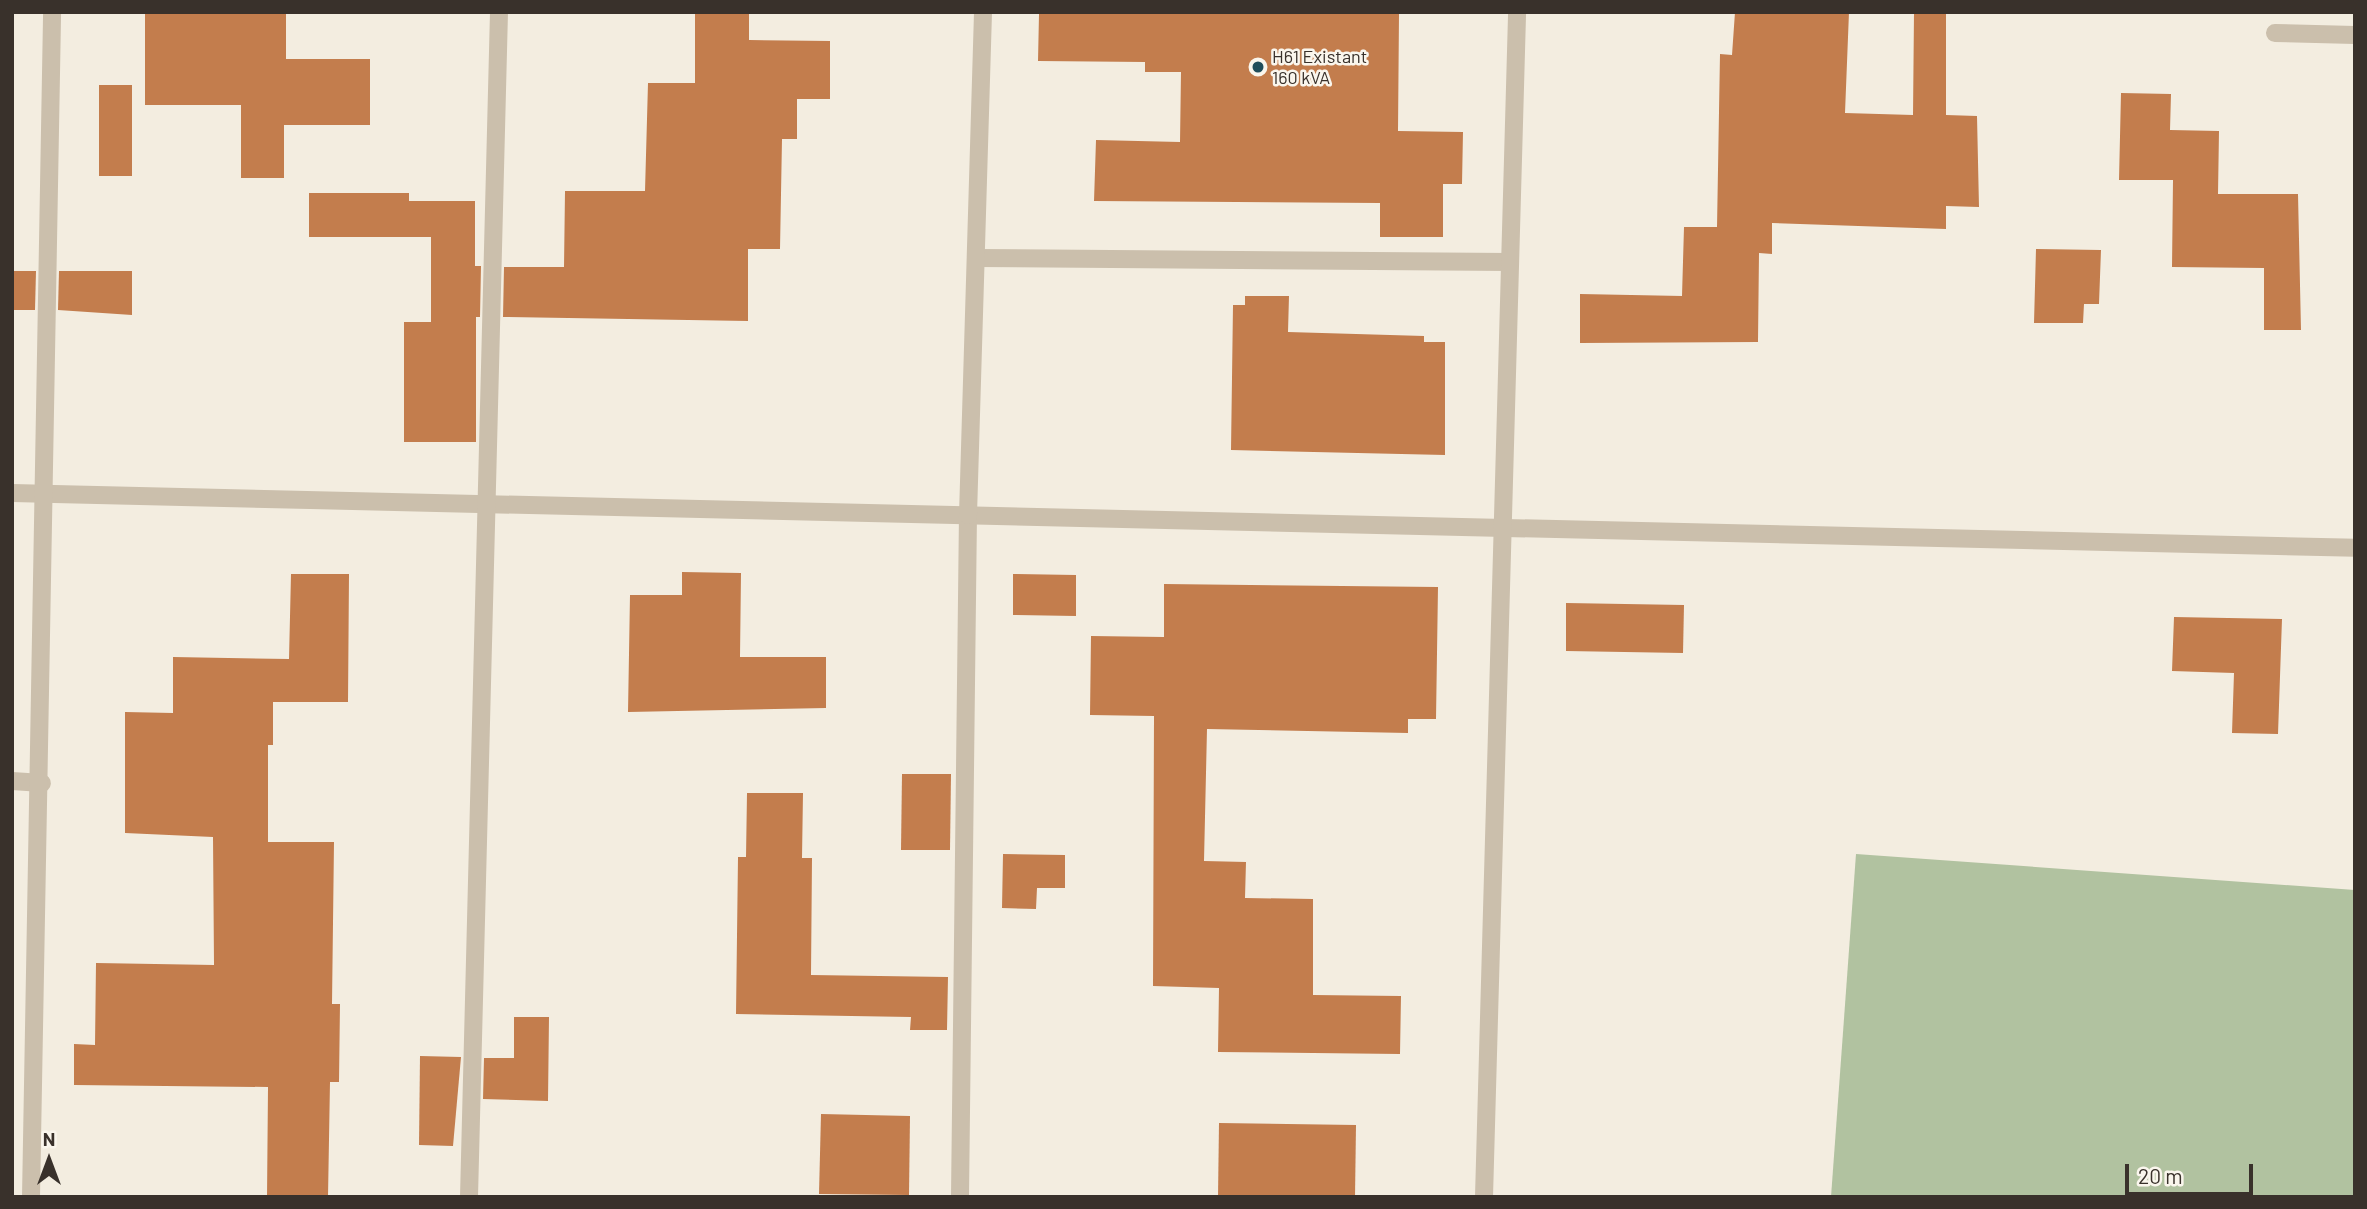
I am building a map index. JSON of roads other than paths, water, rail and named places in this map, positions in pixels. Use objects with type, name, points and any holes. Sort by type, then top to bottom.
[{"type":"street","points":[[31,1197],[42,783],[40,494],[52,12]]},
{"type":"street","points":[[469,1197],[499,12]]},
{"type":"street","points":[[960,1197],[968,515],[983,12]]},
{"type":"street","points":[[1484,1197],[1500,528],[1517,12]]},
{"type":"street","points":[[2275,33],[2355,36]]},
{"type":"street","points":[[976,258],[1510,262]]},
{"type":"street","points":[[12,493],[2355,548]]},
{"type":"street","points":[[12,781],[42,783]]},
{"type":"place","name":"H61 Existant 160 kVA","points":[[1258,67]]}]
